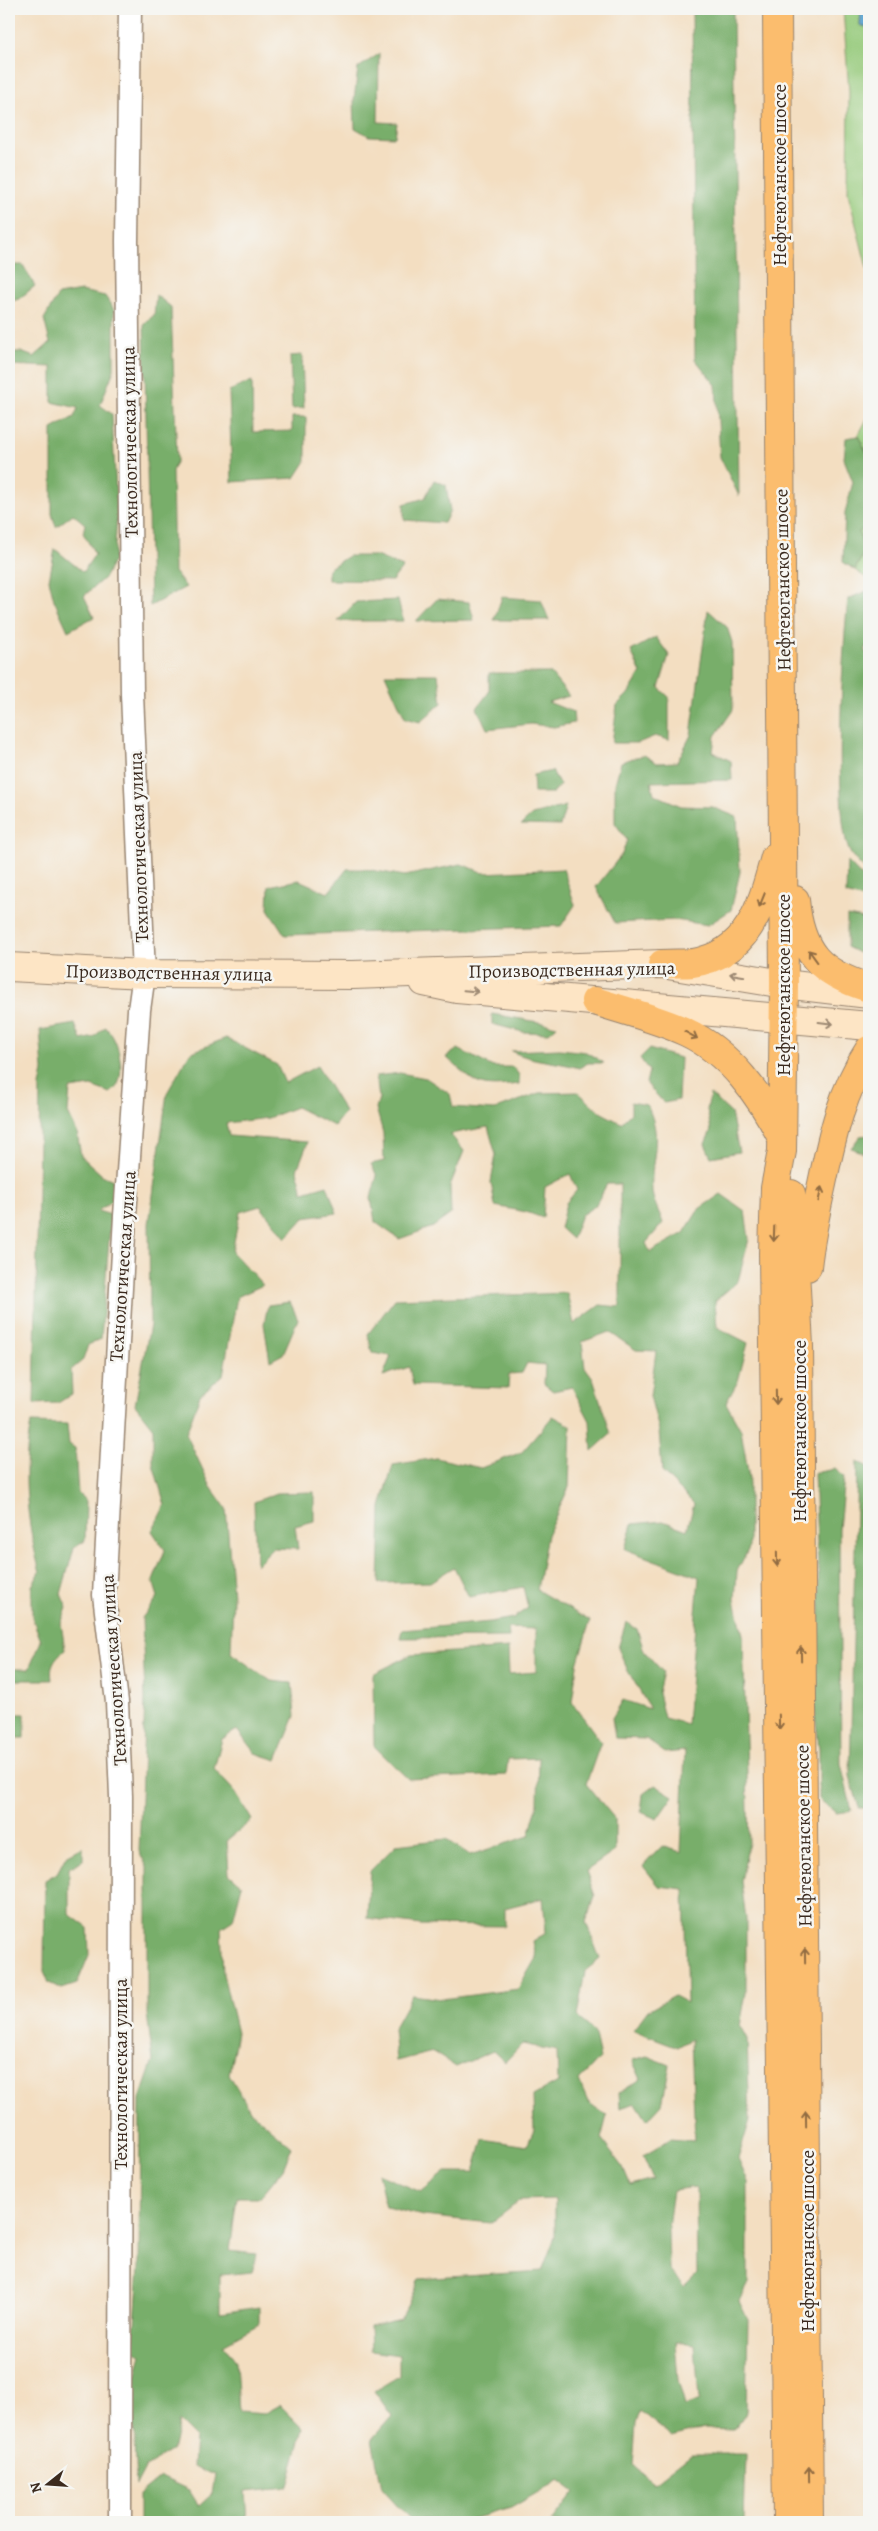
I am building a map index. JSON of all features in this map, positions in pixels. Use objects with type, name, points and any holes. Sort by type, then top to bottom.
[{"type":"main road","name":"Нефтеюганское шоссе","points":[[778,9],[784,984],[782,1145],[775,1188],[774,1253],[787,2522]]},
{"type":"main road","points":[[662,964],[694,962],[721,952],[737,944],[750,929],[766,889],[784,819]]},
{"type":"main road","points":[[784,819],[796,912],[809,952],[820,965],[833,974],[869,988]]},
{"type":"main road","name":"Производственная улица","points":[[9,967],[144,974],[388,975],[597,965],[662,964],[784,984],[869,994]]},
{"type":"main road","name":"Производственная улица","points":[[388,975],[457,989],[869,1026]]},
{"type":"main road","points":[[595,1001],[686,1032],[721,1053],[769,1112],[782,1145]]},
{"type":"main road","points":[[799,1346],[808,1253],[839,1110],[860,1064],[869,1050]]},
{"type":"main road","name":"Нефтеюганское шоссе","points":[[782,1145],[791,1188],[799,1346],[809,2522]]},
{"type":"street","name":"Технологическая улица","points":[[120,2522],[121,1796],[117,1702],[104,1595],[124,1226],[139,1010],[144,974],[132,694],[127,240],[130,9]]},
{"type":"green space","points":[[692,9],[733,9],[739,496],[720,457],[716,385],[695,359]]},
{"type":"green space","points":[[843,9],[861,9],[860,25],[869,28],[869,276],[848,193],[849,92]]},
{"type":"green space","points":[[379,54],[378,122],[397,123],[395,137],[369,136],[355,128],[354,100],[358,68]]},
{"type":"green space","points":[[9,265],[23,265],[35,286],[19,299],[9,302]]},
{"type":"green space","points":[[81,291],[105,296],[114,310],[114,370],[100,405],[112,414],[117,516],[114,560],[105,577],[84,596],[94,617],[68,631],[54,600],[49,580],[55,549],[83,572],[95,554],[83,533],[85,524],[73,514],[56,527],[52,514],[52,429],[74,417],[78,408],[52,402],[52,367],[9,365],[9,352],[21,352],[34,357],[50,343],[44,319],[58,295]]},
{"type":"green space","points":[[156,295],[171,307],[177,460],[172,471],[174,572],[186,587],[150,606],[144,324],[154,315]]},
{"type":"green space","points":[[302,355],[304,408],[292,409],[290,356]]},
{"type":"green space","points":[[252,381],[253,432],[292,431],[292,417],[306,417],[306,461],[295,478],[232,482],[229,391]]},
{"type":"green space","points":[[869,415],[869,454],[858,436]]},
{"type":"green space","points":[[858,436],[869,454],[869,495],[867,498],[869,523],[859,532],[864,552],[855,570],[843,562],[845,513],[853,482],[844,459],[846,438]]},
{"type":"green space","points":[[434,480],[446,485],[450,511],[444,523],[404,520],[404,504],[425,498]]},
{"type":"green space","points":[[869,523],[869,580],[855,570],[864,552],[859,532]]},
{"type":"green space","points":[[348,556],[376,556],[403,567],[392,581],[328,580],[328,569]]},
{"type":"green space","points":[[869,590],[869,642],[865,650],[869,658],[867,746],[869,873],[851,854],[845,836],[840,771],[840,731],[848,599]]},
{"type":"green space","points":[[502,597],[541,600],[549,620],[494,620]]},
{"type":"green space","points":[[437,599],[469,602],[474,620],[416,621]]},
{"type":"green space","points":[[398,600],[403,621],[338,621],[356,602]]},
{"type":"green space","points":[[708,610],[727,627],[732,642],[733,710],[715,736],[713,752],[731,761],[732,780],[651,782],[654,794],[681,806],[712,807],[737,817],[740,872],[731,910],[708,925],[675,920],[615,923],[596,887],[622,854],[627,840],[615,823],[615,784],[621,762],[644,755],[657,763],[677,762],[691,735]]},
{"type":"green space","points":[[656,637],[669,655],[659,688],[669,697],[669,740],[655,736],[638,743],[612,743],[617,705],[628,694],[641,673],[631,651]]},
{"type":"green space","points":[[489,673],[550,673],[569,696],[548,702],[573,712],[574,723],[554,727],[531,724],[487,729],[477,708],[489,692]]},
{"type":"green space","points":[[385,674],[438,674],[442,703],[420,722],[405,718]]},
{"type":"green space","points":[[552,771],[560,785],[553,793],[534,793],[533,775]]},
{"type":"green space","points":[[566,806],[560,826],[521,825],[532,815]]},
{"type":"green space","points":[[847,861],[869,884],[869,901],[846,894]]},
{"type":"green space","points":[[461,864],[484,873],[563,869],[575,905],[561,926],[285,935],[268,909],[269,886],[299,880],[328,893],[347,869],[365,869],[405,876]]},
{"type":"green space","points":[[847,916],[869,920],[869,950],[865,956],[847,947]]},
{"type":"green space","points":[[492,1014],[557,1026],[549,1033],[523,1032],[492,1024]]},
{"type":"green space","points":[[75,1024],[81,1040],[94,1037],[105,1027],[110,1032],[117,1045],[121,1070],[118,1084],[110,1093],[91,1086],[70,1089],[68,1113],[77,1132],[81,1156],[102,1175],[113,1180],[112,1201],[98,1211],[111,1215],[101,1339],[88,1345],[83,1360],[71,1370],[72,1394],[58,1403],[34,1404],[40,1086],[43,1071],[40,1030]]},
{"type":"green space","points":[[226,1038],[277,1065],[285,1083],[317,1066],[345,1112],[334,1126],[296,1107],[268,1118],[226,1123],[229,1136],[308,1142],[297,1170],[303,1192],[327,1185],[337,1213],[304,1218],[286,1238],[260,1206],[240,1212],[232,1252],[263,1285],[237,1297],[223,1375],[200,1395],[186,1434],[211,1487],[226,1508],[233,1597],[231,1653],[271,1681],[292,1683],[295,1716],[277,1760],[255,1753],[237,1730],[222,1739],[214,1769],[235,1792],[252,1820],[227,1840],[229,1874],[242,1885],[233,1920],[221,1928],[223,1974],[237,2033],[229,2074],[251,2112],[292,2147],[283,2169],[260,2197],[237,2197],[230,2251],[256,2254],[252,2272],[220,2275],[220,2313],[259,2307],[259,2324],[223,2344],[236,2362],[239,2412],[264,2414],[280,2405],[303,2428],[288,2487],[245,2491],[247,2522],[139,2522],[139,2495],[161,2477],[189,2490],[199,2506],[212,2494],[215,2475],[193,2466],[195,2437],[179,2421],[172,2451],[146,2467],[136,2486],[132,2390],[142,2355],[133,2350],[139,2268],[140,2099],[153,2061],[147,2014],[147,1867],[139,1851],[145,1698],[142,1618],[158,1597],[153,1581],[165,1550],[152,1531],[165,1505],[153,1464],[153,1428],[135,1405],[150,1325],[149,1224],[167,1093],[190,1053]]},
{"type":"green space","points":[[458,1049],[493,1067],[513,1067],[519,1075],[519,1084],[494,1086],[478,1083],[446,1057]]},
{"type":"green space","points":[[560,1049],[586,1052],[604,1063],[588,1063],[579,1068],[519,1055],[511,1051]]},
{"type":"green space","points":[[649,1049],[680,1058],[678,1100],[664,1103],[646,1083],[649,1071],[640,1058]]},
{"type":"green space","points":[[400,1073],[426,1078],[450,1094],[453,1107],[494,1110],[539,1093],[578,1092],[600,1112],[621,1123],[631,1113],[631,1102],[647,1105],[655,1128],[656,1138],[652,1194],[663,1223],[646,1243],[650,1252],[684,1233],[699,1209],[721,1194],[745,1211],[749,1239],[738,1281],[715,1301],[717,1327],[748,1343],[738,1381],[726,1403],[741,1430],[749,1478],[749,1548],[737,1571],[735,1600],[743,1635],[749,1843],[741,1881],[746,1919],[746,1993],[740,2026],[747,2039],[750,2120],[738,2159],[748,2182],[748,2283],[739,2301],[748,2320],[746,2412],[734,2429],[704,2428],[672,2437],[640,2411],[636,2424],[633,2466],[654,2483],[691,2454],[746,2454],[744,2522],[552,2522],[575,2492],[559,2480],[511,2508],[464,2521],[410,2519],[382,2488],[372,2439],[392,2416],[374,2391],[399,2376],[399,2355],[371,2351],[370,2327],[401,2320],[419,2279],[542,2271],[555,2237],[555,2199],[521,2200],[491,2223],[423,2216],[386,2207],[378,2174],[421,2192],[446,2172],[474,2172],[483,2139],[527,2146],[534,2130],[533,2096],[558,2082],[557,2051],[522,2044],[505,2062],[493,2051],[456,2067],[433,2052],[396,2061],[393,2029],[412,1995],[442,1999],[518,1989],[536,1958],[533,1941],[546,1933],[543,1898],[505,1908],[505,1926],[420,1925],[367,1918],[370,1871],[396,1845],[446,1839],[470,1855],[529,1836],[538,1803],[539,1758],[508,1759],[506,1775],[408,1779],[374,1746],[373,1674],[411,1655],[508,1648],[509,1674],[536,1672],[536,1629],[508,1628],[509,1637],[400,1638],[402,1630],[490,1622],[513,1618],[528,1608],[523,1587],[469,1597],[454,1567],[430,1582],[379,1583],[381,1507],[393,1465],[436,1458],[481,1468],[522,1452],[553,1416],[571,1426],[569,1487],[547,1535],[537,1590],[590,1621],[577,1665],[572,1702],[601,1742],[586,1784],[615,1819],[615,1851],[586,1871],[595,1896],[586,1922],[600,1959],[585,1971],[577,2017],[594,2031],[600,2058],[579,2081],[588,2102],[607,2116],[601,2139],[623,2168],[630,2185],[653,2179],[643,2156],[670,2139],[695,2141],[691,2039],[678,2047],[633,2030],[648,2010],[674,1996],[687,2003],[684,1889],[659,1886],[643,1866],[662,1846],[681,1852],[685,1751],[665,1753],[646,1739],[615,1738],[612,1718],[623,1700],[650,1709],[628,1671],[618,1648],[626,1622],[637,1629],[644,1651],[663,1672],[658,1693],[664,1718],[687,1724],[699,1577],[625,1549],[632,1524],[663,1521],[687,1530],[694,1504],[662,1472],[659,1430],[650,1396],[656,1351],[636,1350],[609,1332],[582,1342],[585,1368],[593,1379],[611,1434],[592,1451],[590,1421],[572,1387],[553,1391],[544,1384],[545,1365],[527,1363],[522,1373],[509,1374],[508,1388],[413,1385],[409,1367],[383,1376],[391,1356],[372,1353],[368,1334],[395,1299],[567,1293],[574,1324],[600,1305],[620,1307],[620,1184],[607,1184],[595,1206],[581,1215],[572,1239],[560,1228],[566,1203],[577,1190],[570,1174],[545,1187],[543,1218],[526,1212],[495,1206],[491,1182],[496,1155],[488,1127],[450,1134],[464,1151],[450,1186],[451,1214],[433,1227],[399,1239],[375,1222],[371,1197],[377,1176],[371,1164],[384,1161],[383,1133],[376,1108],[379,1098],[376,1076]],"holes":[[[696,2187],[697,2274],[684,2287],[669,2270],[668,2227],[673,2190]],[[675,2342],[695,2345],[699,2400],[685,2406],[678,2380]]]},
{"type":"green space","points":[[710,1094],[731,1113],[739,1152],[711,1157],[705,1144],[711,1130],[707,1110]]},
{"type":"green space","points":[[869,1135],[869,1155],[851,1148],[860,1136]]},
{"type":"green space","points":[[290,1302],[298,1319],[283,1354],[270,1361],[264,1324],[268,1305]]},
{"type":"green space","points":[[31,1423],[67,1424],[69,1444],[75,1448],[78,1493],[86,1501],[85,1541],[74,1548],[61,1594],[67,1608],[61,1623],[65,1650],[53,1663],[52,1680],[9,1680],[9,1669],[29,1669],[41,1641],[32,1617],[32,1586],[40,1572],[35,1554],[27,1498],[26,1460]]},
{"type":"green space","points":[[857,1462],[869,1467],[869,1808],[859,1808],[850,1776]]},
{"type":"green space","points":[[835,1469],[844,1477],[839,1529],[841,1764],[852,1811],[836,1813],[819,1799],[819,1748],[812,1688],[820,1611],[814,1473]]},
{"type":"green space","points":[[314,1492],[314,1521],[295,1526],[298,1549],[273,1548],[256,1565],[254,1502],[277,1493]]},
{"type":"green space","points":[[9,1714],[25,1714],[25,1738],[9,1738]]},
{"type":"green space","points":[[655,1785],[673,1796],[657,1819],[641,1812],[643,1794]]},
{"type":"green space","points":[[83,1847],[83,1860],[69,1868],[69,1914],[88,1928],[89,1955],[77,1984],[62,1989],[49,1983],[44,1971],[45,1880],[57,1873],[66,1856]]},
{"type":"green space","points":[[647,2056],[670,2065],[662,2104],[647,2120],[636,2103],[620,2108],[619,2093],[641,2079],[632,2060]]},
{"type":"water","points":[[861,9],[869,9],[869,28],[860,25]]}]
